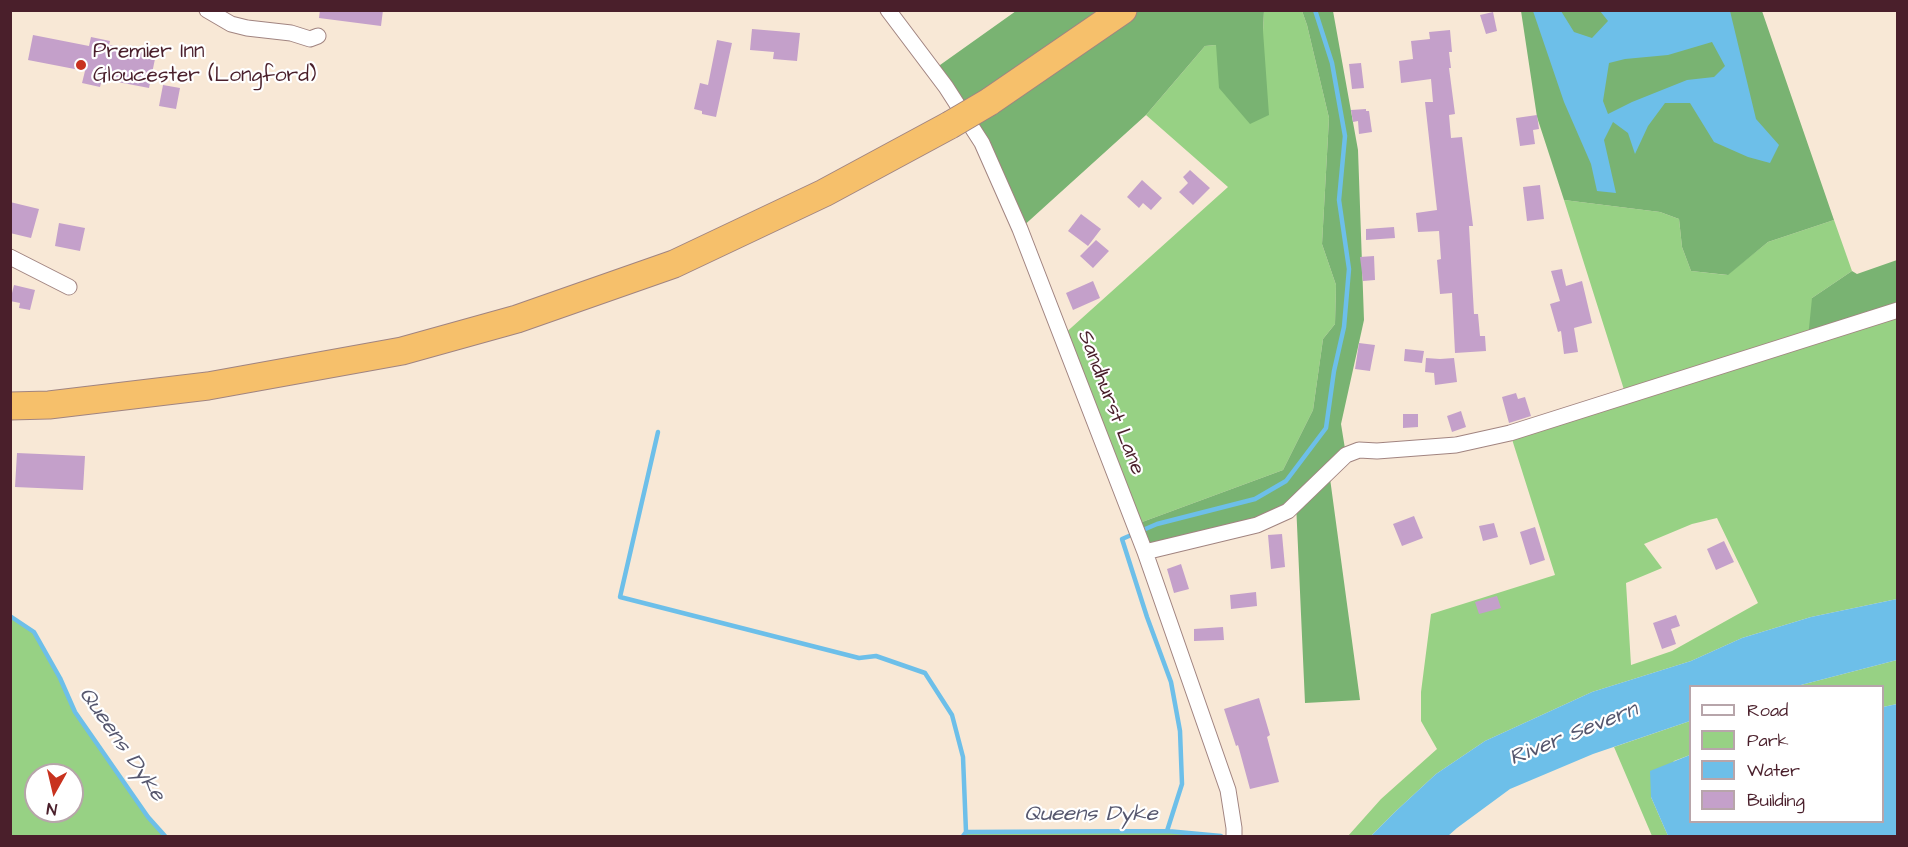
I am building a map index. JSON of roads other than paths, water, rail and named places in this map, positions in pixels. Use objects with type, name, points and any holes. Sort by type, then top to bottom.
[{"type":"highway","points":[[10,406],[48,405],[208,386],[402,351],[517,319],[674,264],[824,194],[950,125],[989,102],[1123,10]]},
{"type":"street","points":[[207,10],[231,24],[247,28],[291,33],[310,39],[318,36]]},
{"type":"street","name":"Sandhurst Lane","points":[[888,10],[946,87],[982,143],[1032,261],[1145,552],[1228,790],[1234,832]]},
{"type":"street","points":[[10,257],[69,287]]},
{"type":"street","points":[[1145,552],[1257,525],[1288,511],[1346,455],[1359,450],[1377,451],[1456,445],[1510,432],[1898,310]]},
{"type":"water","points":[[1533,11],[1561,11],[1574,32],[1592,38],[1608,21],[1600,11],[1730,11],[1756,119],[1779,145],[1770,163],[1748,157],[1714,142],[1690,103],[1665,103],[1648,126],[1635,154],[1628,133],[1613,122],[1604,140],[1616,193],[1597,191],[1591,164],[1564,102]],"holes":[[[1712,42],[1725,66],[1714,77],[1687,80],[1608,114],[1603,101],[1609,63],[1625,59],[1668,55]]]},
{"type":"water","name":"River Severn","points":[[1897,599],[1897,660],[1801,685],[1689,685],[1689,721],[1593,754],[1510,789],[1448,836],[1371,836],[1436,774],[1485,741],[1592,692],[1691,661],[1742,638],[1811,617]]},
{"type":"water","points":[[1897,704],[1897,836],[1668,836],[1651,797],[1650,771],[1689,755],[1689,823],[1884,823],[1884,707]]},
{"type":"waterway","points":[[1167,831],[1182,784],[1180,731],[1171,682],[1122,539],[1157,524],[1255,499],[1286,481],[1326,428],[1334,371],[1344,327],[1349,269],[1339,200],[1345,136],[1332,63],[1315,10]]},
{"type":"waterway","points":[[658,432],[620,597],[859,658],[876,656],[925,673],[952,715],[963,757],[966,832]]},
{"type":"waterway","name":"Queens Dyke","points":[[10,616],[34,632],[60,678],[75,712],[148,817],[165,836]]},
{"type":"waterway","name":"Queens Dyke","points":[[963,836],[966,832],[1167,831],[1221,836]]},
{"type":"place","name":"Premier Inn Gloucester (Longford)","points":[[81,65]]}]
